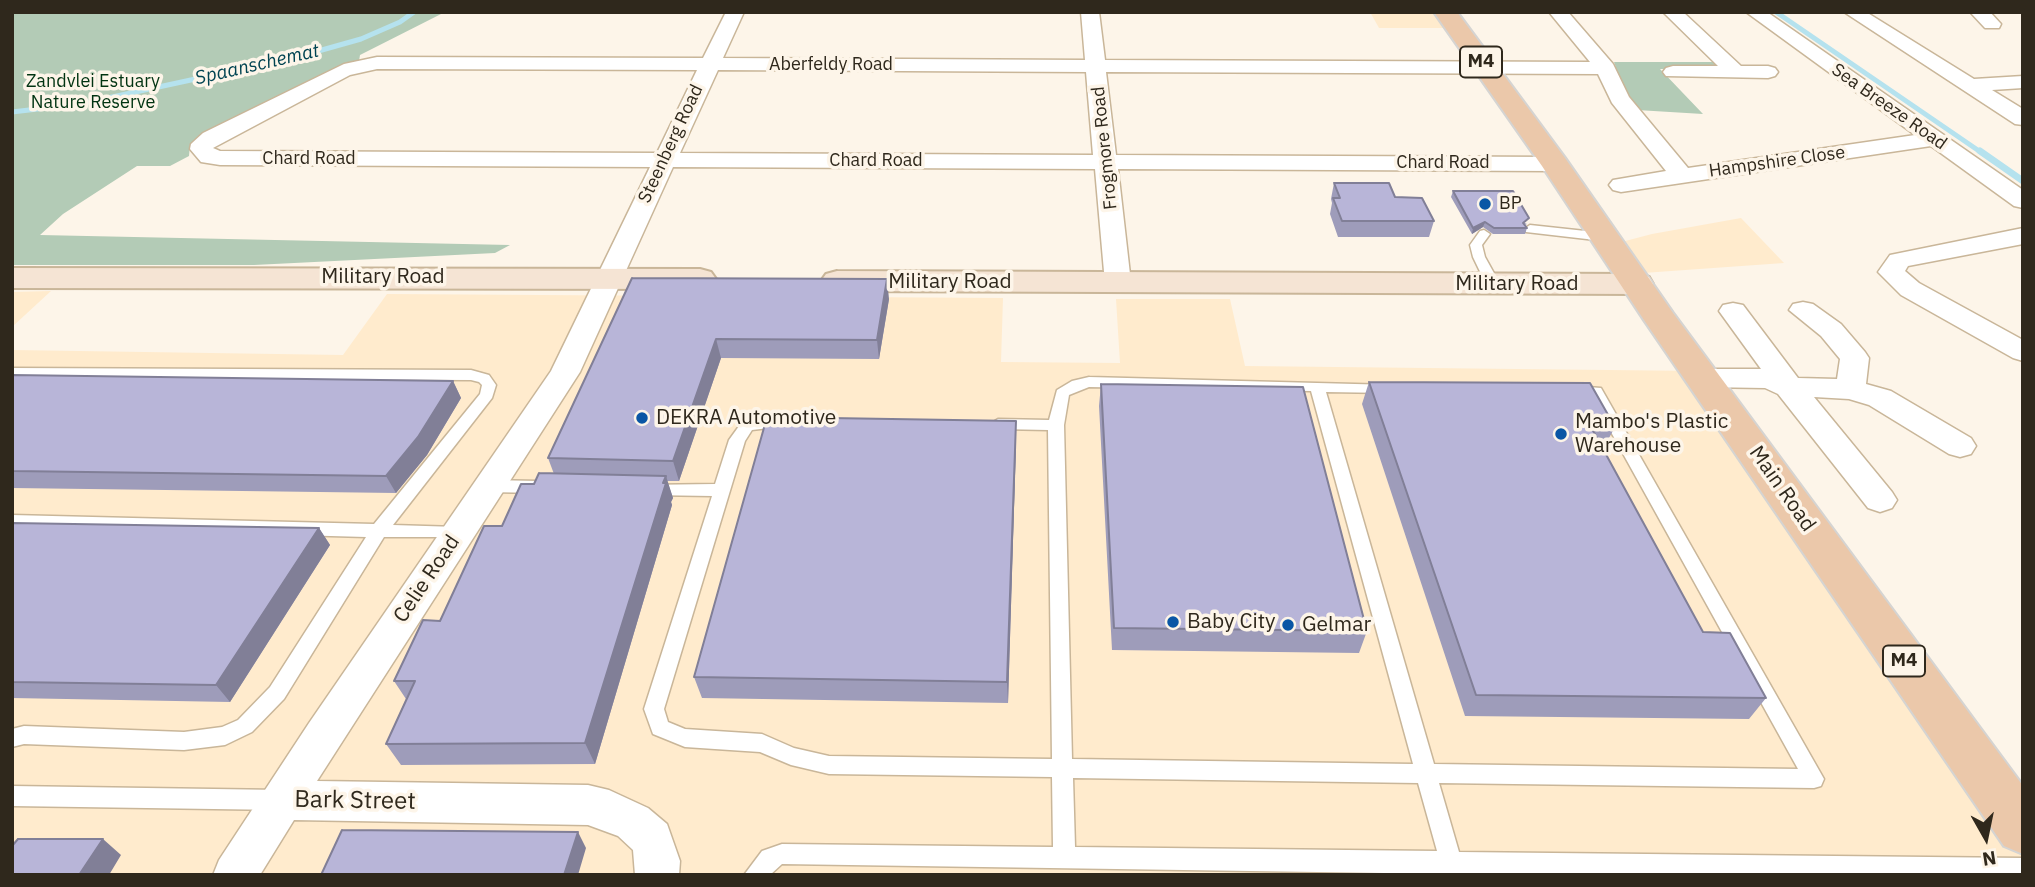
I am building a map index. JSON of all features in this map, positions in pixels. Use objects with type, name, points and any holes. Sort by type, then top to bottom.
[{"type":"main road","name":"Main Road","points":[[1445,12],[1555,163],[1637,285],[2023,829]]},
{"type":"main road","name":"Military Road","points":[[12,278],[734,279]]},
{"type":"main road","name":"Military Road","points":[[803,281],[1637,285]]},
{"type":"street","name":"Steenberg Road","points":[[608,277],[735,12]]},
{"type":"street","name":"Frogmore Road","points":[[1090,12],[1118,283]]},
{"type":"street","points":[[1558,12],[1606,68],[1619,99],[1682,176]]},
{"type":"street","points":[[1672,12],[1736,72]]},
{"type":"street","name":"Sea Breeze Road","points":[[1755,12],[2023,201]]},
{"type":"street","points":[[1853,12],[2023,119]]},
{"type":"street","name":"Aberfeldy Road","points":[[201,149],[202,144],[211,138],[344,70],[363,64],[1606,68]]},
{"type":"street","points":[[1673,72],[1768,72]]},
{"type":"street","points":[[1970,85],[2023,82]]},
{"type":"street","name":"Hampshire Close","points":[[1621,185],[1934,139]]},
{"type":"street","name":"Chard Road","points":[[201,149],[209,157],[220,158],[1555,163]]},
{"type":"street","points":[[2023,236],[1899,260],[1891,272],[1910,289],[2023,352]]},
{"type":"street","name":"Celie Road","points":[[235,875],[565,372],[608,277]]},
{"type":"street","points":[[1803,310],[1831,330],[1855,358],[1850,388]]},
{"type":"street","points":[[1733,311],[1789,387],[1880,500]]},
{"type":"street","points":[[1709,386],[1781,395],[1789,387],[1850,388],[1880,398],[1960,446]]},
{"type":"street","name":"Bark Street","points":[[283,800],[588,805],[609,810],[633,822],[652,839],[657,875]]},
{"type":"lane","points":[[1530,229],[1604,237]]},
{"type":"lane","points":[[1484,234],[1476,245],[1493,284]]},
{"type":"lane","points":[[12,373],[471,375],[484,378],[489,385],[487,396],[380,529],[276,693],[245,726],[225,736],[184,741],[24,735],[12,738]]},
{"type":"lane","points":[[1064,858],[1056,425],[1062,393],[1077,384],[1088,382],[1401,388]]},
{"type":"lane","points":[[1317,387],[1451,863]]},
{"type":"lane","points":[[796,421],[768,420],[747,426],[737,440],[719,490],[654,709],[660,728],[685,738],[762,743],[791,756],[829,765],[1814,779],[1596,391],[1554,390]]},
{"type":"lane","points":[[988,424],[1056,425]]},
{"type":"lane","points":[[488,486],[556,488]]},
{"type":"lane","points":[[624,489],[719,490]]},
{"type":"lane","points":[[12,521],[458,533]]},
{"type":"lane","name":"Bark Street","points":[[12,796],[283,800]]},
{"type":"lane","points":[[755,875],[770,858],[782,854],[1064,858],[1287,868],[1451,863],[1774,871],[2023,869]]},
{"type":"shaded area","points":[[1370,12],[1445,12],[1455,28],[1379,28]]},
{"type":"shaded area","points":[[1741,218],[1784,263],[1629,274],[1610,245],[1652,234]]},
{"type":"shaded area","points":[[51,291],[12,327],[12,292]]},
{"type":"shaded area","points":[[387,294],[1003,298],[1001,362],[1120,363],[1116,299],[1230,299],[1245,366],[1699,371],[2023,829],[2023,875],[12,875],[12,350],[343,355]]},
{"type":"green space","name":"Zandvlei Estuary Nature Reserve","points":[[12,12],[445,12],[360,55],[359,61],[200,137],[190,145],[189,156],[170,166],[137,166],[63,214],[40,235],[510,245],[495,253],[254,265],[12,265]]},
{"type":"green space","points":[[1614,62],[1718,63],[1708,69],[1660,69],[1703,114],[1637,110],[1626,96]]},
{"type":"building","points":[[1334,183],[1389,183],[1395,197],[1422,198],[1434,221],[1342,221],[1333,198],[1340,198]]},
{"type":"building","points":[[1453,191],[1513,191],[1529,218],[1523,223],[1527,228],[1494,228],[1485,222],[1473,228]]},
{"type":"building","points":[[632,278],[887,279],[877,340],[716,339],[673,461],[548,458]]},
{"type":"building","points":[[12,375],[453,381],[418,437],[386,476],[12,471]]},
{"type":"building","points":[[1369,382],[1590,383],[1615,427],[1591,427],[1703,632],[1730,633],[1766,698],[1476,695]]},
{"type":"building","points":[[1101,384],[1303,387],[1367,631],[1114,628]]},
{"type":"building","points":[[767,417],[1016,421],[1007,682],[694,677]]},
{"type":"building","points":[[539,473],[666,476],[585,743],[386,744],[415,681],[394,681],[423,620],[440,621],[484,526],[502,526],[521,484],[534,484]]},
{"type":"building","points":[[12,523],[319,528],[216,685],[12,682]]},
{"type":"building","points":[[342,830],[578,832],[564,875],[321,875]]},
{"type":"building","points":[[18,839],[103,839],[79,875],[12,875],[12,846]]},
{"type":"waterway","name":"Spaanschemat","points":[[12,112],[80,104],[297,57],[361,39],[400,22],[414,12]]},
{"type":"waterway","points":[[1776,12],[1982,153]]},
{"type":"waterway","points":[[1980,151],[2023,181]]},
{"type":"place","name":"BP","points":[[1485,204]]},
{"type":"place","name":"DEKRA Automotive","points":[[642,418]]},
{"type":"place","name":"Mambo's Plastic Warehouse","points":[[1561,434]]},
{"type":"place","name":"Baby City","points":[[1173,622]]},
{"type":"place","name":"Gelmar","points":[[1288,625]]}]
